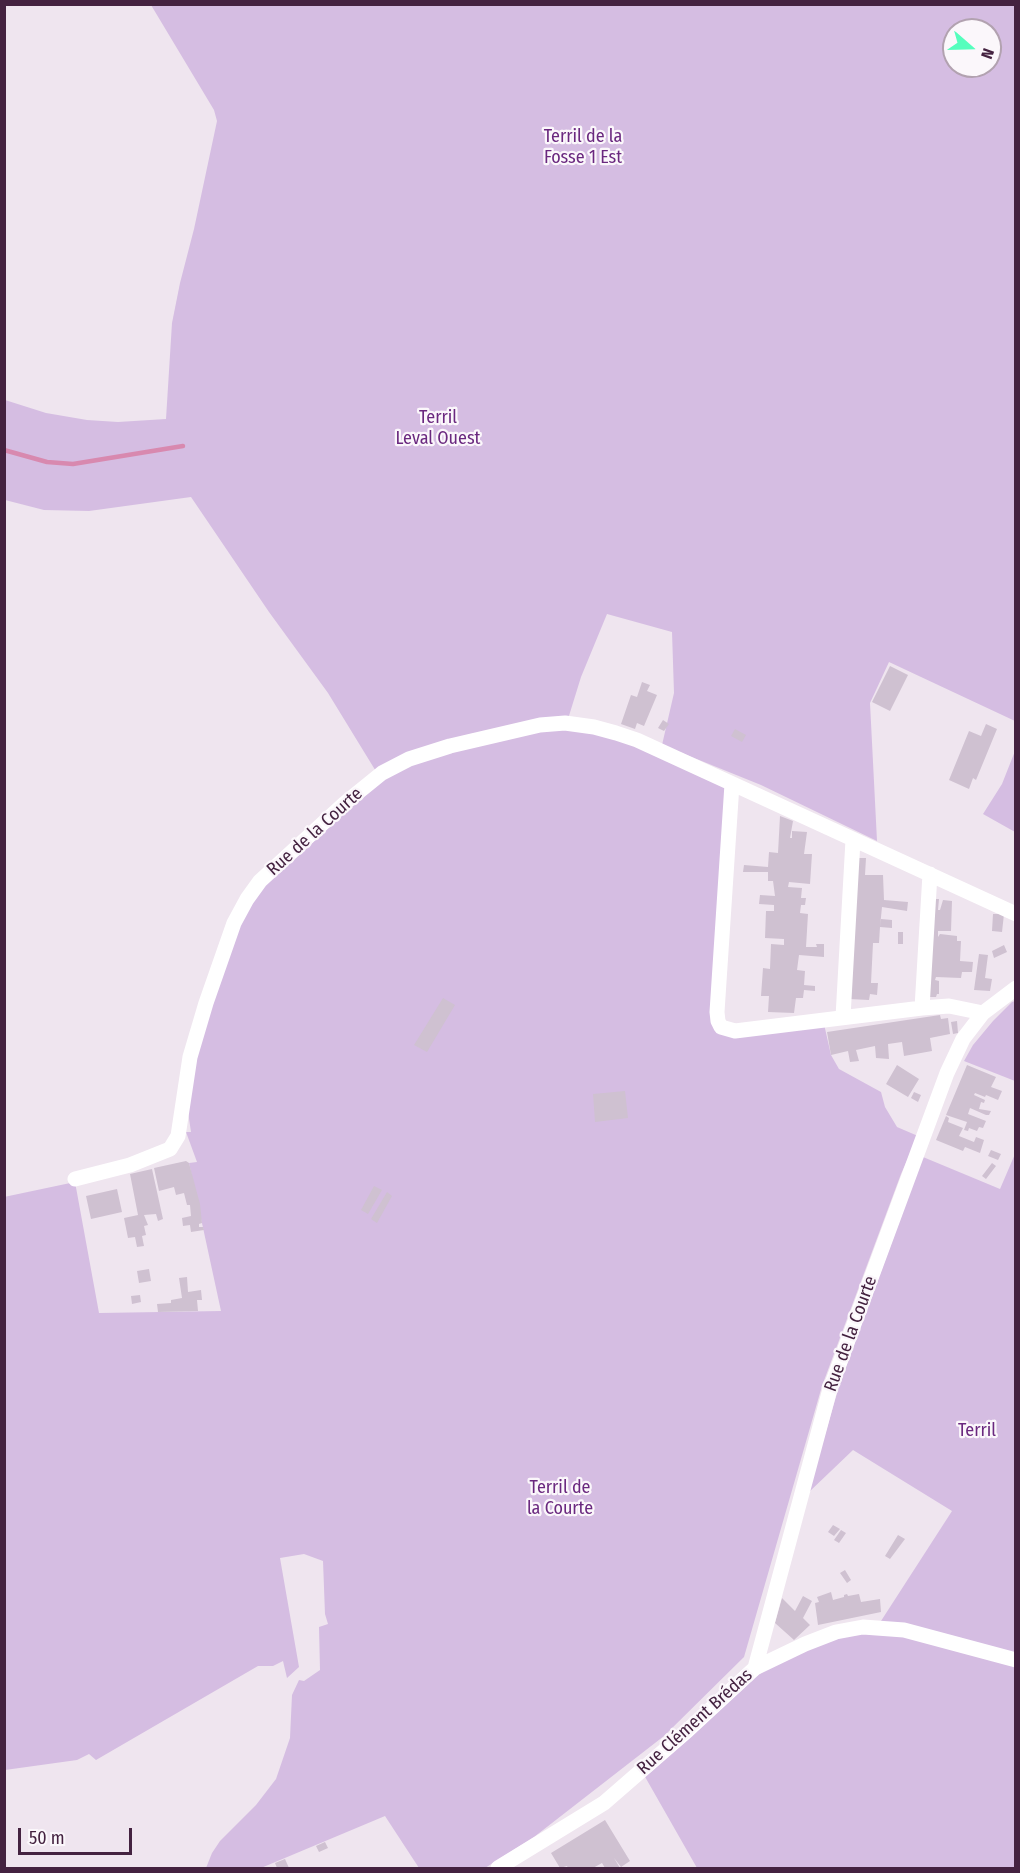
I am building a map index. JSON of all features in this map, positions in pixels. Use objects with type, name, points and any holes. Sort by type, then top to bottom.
[{"type":"street","name":"Rue de la Courte","points":[[75,1179],[130,1165],[170,1149],[178,1136],[190,1057],[203,1013],[234,924],[247,899],[260,881],[345,802],[382,773],[409,759],[450,746],[540,725],[565,723],[594,727],[637,740],[1016,914]]},
{"type":"street","points":[[732,784],[718,1022],[721,1027],[735,1031],[949,1006],[983,1013]]},
{"type":"street","points":[[843,1017],[853,840]]},
{"type":"street","points":[[922,1008],[930,874]]},
{"type":"street","name":"Rue de la Courte","points":[[754,1668],[830,1389],[947,1073],[963,1039],[983,1013],[1016,988]]},
{"type":"street","name":"Rue Clément Brédas","points":[[498,1869],[604,1803],[688,1730],[754,1668],[836,1632],[863,1627],[904,1630],[1016,1660]]},
{"type":"green space","points":[[151,5],[1015,5],[1015,721],[889,662],[870,703],[877,841],[761,785],[662,745],[674,693],[672,632],[607,614],[581,677],[568,719],[377,773],[328,693],[269,612],[191,497],[89,511],[44,510],[5,500],[5,400],[46,413],[87,420],[118,422],[166,419],[172,323],[217,121],[214,110]]},
{"type":"green space","name":"Terril de la Courte","points":[[564,729],[592,732],[626,741],[728,787],[714,1025],[824,1024],[831,1055],[839,1069],[881,1092],[885,1107],[897,1127],[918,1136],[901,1174],[822,1386],[744,1657],[664,1736],[534,1837],[485,1868],[419,1868],[385,1816],[261,1868],[206,1868],[220,1841],[256,1805],[276,1779],[290,1738],[292,1695],[299,1680],[304,1681],[320,1670],[319,1627],[328,1624],[325,1614],[323,1561],[304,1554],[280,1558],[299,1667],[287,1678],[283,1661],[273,1666],[258,1666],[96,1760],[89,1754],[77,1760],[5,1770],[4,1197],[75,1182],[99,1313],[221,1311],[189,1163],[197,1162],[186,1132],[191,1132],[188,1112],[192,1064],[238,923],[257,890],[361,796],[401,767],[513,734]]},
{"type":"green space","points":[[1015,751],[1016,832],[983,814],[1002,784]]},
{"type":"green space","points":[[1016,1001],[1015,1081],[964,1061],[973,1045],[993,1021],[1012,1002]]},
{"type":"green space","name":"Terril","points":[[1015,1154],[1015,1653],[881,1621],[952,1511],[853,1450],[808,1493],[840,1383],[923,1157],[1000,1189]]},
{"type":"green space","points":[[858,1632],[900,1635],[1015,1665],[1015,1868],[697,1868],[644,1775],[764,1671],[799,1653]]},
{"type":"building","points":[[890,666],[908,675],[890,711],[872,702]]},
{"type":"building","points":[[642,682],[650,685],[647,691],[657,695],[644,726],[637,723],[635,729],[621,724],[631,695],[637,697]]},
{"type":"building","points":[[663,720],[669,724],[664,731],[658,728]]},
{"type":"building","points":[[986,724],[997,729],[976,780],[973,778],[969,789],[949,780],[969,731],[981,736]]},
{"type":"building","points":[[735,729],[746,735],[742,742],[731,736]]},
{"type":"building","points":[[780,816],[793,821],[790,838],[792,838],[792,831],[807,832],[804,854],[812,854],[810,884],[789,882],[788,887],[802,888],[801,898],[806,898],[805,905],[801,905],[800,913],[808,914],[806,947],[817,947],[816,944],[824,944],[824,957],[799,955],[797,970],[805,971],[804,985],[815,986],[815,991],[804,990],[803,998],[796,998],[794,1013],[768,1012],[769,996],[761,996],[763,968],[770,969],[771,944],[784,945],[784,939],[765,938],[766,911],[774,911],[774,905],[759,904],[760,895],[775,896],[773,881],[768,881],[768,872],[743,872],[744,865],[768,867],[769,852],[778,853]]},
{"type":"building","points":[[856,858],[866,858],[865,875],[883,875],[884,900],[908,902],[907,911],[882,907],[879,943],[873,943],[871,983],[878,983],[877,995],[870,994],[869,1000],[849,999]]},
{"type":"building","points":[[931,899],[939,899],[938,910],[943,900],[952,901],[951,931],[938,931],[938,937],[940,934],[957,936],[957,941],[961,941],[960,961],[973,962],[972,972],[962,972],[961,978],[936,977],[935,980],[939,981],[939,994],[936,997],[927,997]]},
{"type":"building","points":[[993,914],[1004,914],[1002,932],[992,931]]},
{"type":"building","points":[[881,919],[892,920],[892,928],[880,927]]},
{"type":"building","points":[[898,932],[903,932],[903,944],[898,944]]},
{"type":"building","points":[[1004,945],[1007,952],[994,958],[992,951]]},
{"type":"building","points":[[979,954],[988,955],[985,978],[992,979],[990,991],[974,990]]},
{"type":"building","points":[[443,998],[455,1005],[427,1052],[414,1045]]},
{"type":"building","points":[[940,1015],[941,1019],[948,1018],[950,1034],[930,1038],[932,1051],[904,1056],[902,1042],[888,1044],[889,1059],[876,1058],[875,1046],[856,1050],[859,1061],[850,1062],[848,1051],[831,1055],[827,1032]]},
{"type":"building","points":[[957,1021],[958,1033],[953,1034],[951,1022]]},
{"type":"building","points":[[897,1065],[919,1079],[908,1097],[886,1084]]},
{"type":"building","points":[[967,1065],[996,1077],[991,1087],[1002,1091],[998,1100],[975,1093],[974,1095],[985,1100],[984,1103],[981,1102],[979,1109],[991,1111],[989,1115],[986,1115],[970,1108],[968,1114],[986,1121],[983,1128],[979,1127],[977,1131],[969,1128],[968,1131],[964,1130],[967,1122],[946,1115]]},
{"type":"building","points":[[625,1091],[628,1118],[595,1122],[593,1094]]},
{"type":"building","points":[[914,1092],[921,1095],[918,1102],[911,1098]]},
{"type":"building","points":[[946,1116],[949,1118],[948,1122],[963,1128],[959,1136],[974,1142],[976,1137],[984,1140],[980,1153],[965,1147],[963,1151],[936,1140]]},
{"type":"building","points":[[991,1150],[1001,1154],[998,1160],[988,1156]]},
{"type":"building","points":[[186,1161],[189,1163],[200,1204],[202,1223],[199,1227],[203,1227],[204,1230],[191,1232],[190,1225],[183,1226],[182,1218],[191,1216],[190,1205],[187,1205],[184,1193],[176,1195],[174,1187],[159,1191],[154,1168]]},
{"type":"building","points":[[992,1163],[996,1166],[986,1179],[982,1176]]},
{"type":"building","points":[[152,1169],[163,1219],[158,1221],[156,1214],[144,1215],[148,1225],[144,1226],[146,1235],[142,1236],[144,1246],[137,1247],[135,1237],[128,1238],[124,1218],[138,1215],[130,1174]]},
{"type":"building","points":[[374,1186],[382,1190],[368,1214],[361,1210]]},
{"type":"building","points":[[117,1189],[122,1212],[91,1219],[86,1196]]},
{"type":"building","points":[[387,1192],[392,1196],[377,1223],[371,1219]]},
{"type":"building","points":[[149,1269],[151,1281],[139,1283],[137,1271]]},
{"type":"building","points":[[187,1277],[188,1292],[201,1290],[202,1300],[197,1300],[198,1311],[158,1312],[157,1304],[171,1303],[171,1300],[182,1298],[179,1278]]},
{"type":"building","points":[[140,1295],[141,1302],[132,1304],[131,1296]]},
{"type":"building","points":[[833,1525],[840,1529],[834,1536],[828,1532]]},
{"type":"building","points":[[841,1530],[846,1533],[839,1543],[834,1540]]},
{"type":"building","points":[[898,1535],[905,1539],[890,1559],[885,1556]]},
{"type":"building","points":[[845,1570],[851,1580],[847,1583],[840,1573]]},
{"type":"building","points":[[831,1592],[833,1600],[847,1594],[848,1596],[859,1594],[861,1602],[880,1599],[881,1612],[818,1625],[815,1603],[819,1602],[817,1597]]},
{"type":"building","points":[[803,1596],[812,1601],[803,1618],[810,1625],[794,1640],[775,1623],[782,1598],[795,1611]]},
{"type":"building","points":[[605,1820],[630,1861],[621,1867],[614,1858],[620,1868],[605,1868],[602,1863],[593,1868],[568,1868],[567,1866],[560,1868],[551,1853]]},
{"type":"building","points":[[325,1842],[328,1848],[319,1852],[316,1846]]},
{"type":"building","points":[[285,1859],[289,1868],[277,1868],[275,1863]]},
{"type":"waterway","points":[[4,450],[47,462],[73,464],[183,446]]},
{"type":"park label","name":"Terril de la Fosse 1 Est","points":[[583,147]]},
{"type":"park label","name":"Terril Leval Ouest","points":[[438,428]]}]
